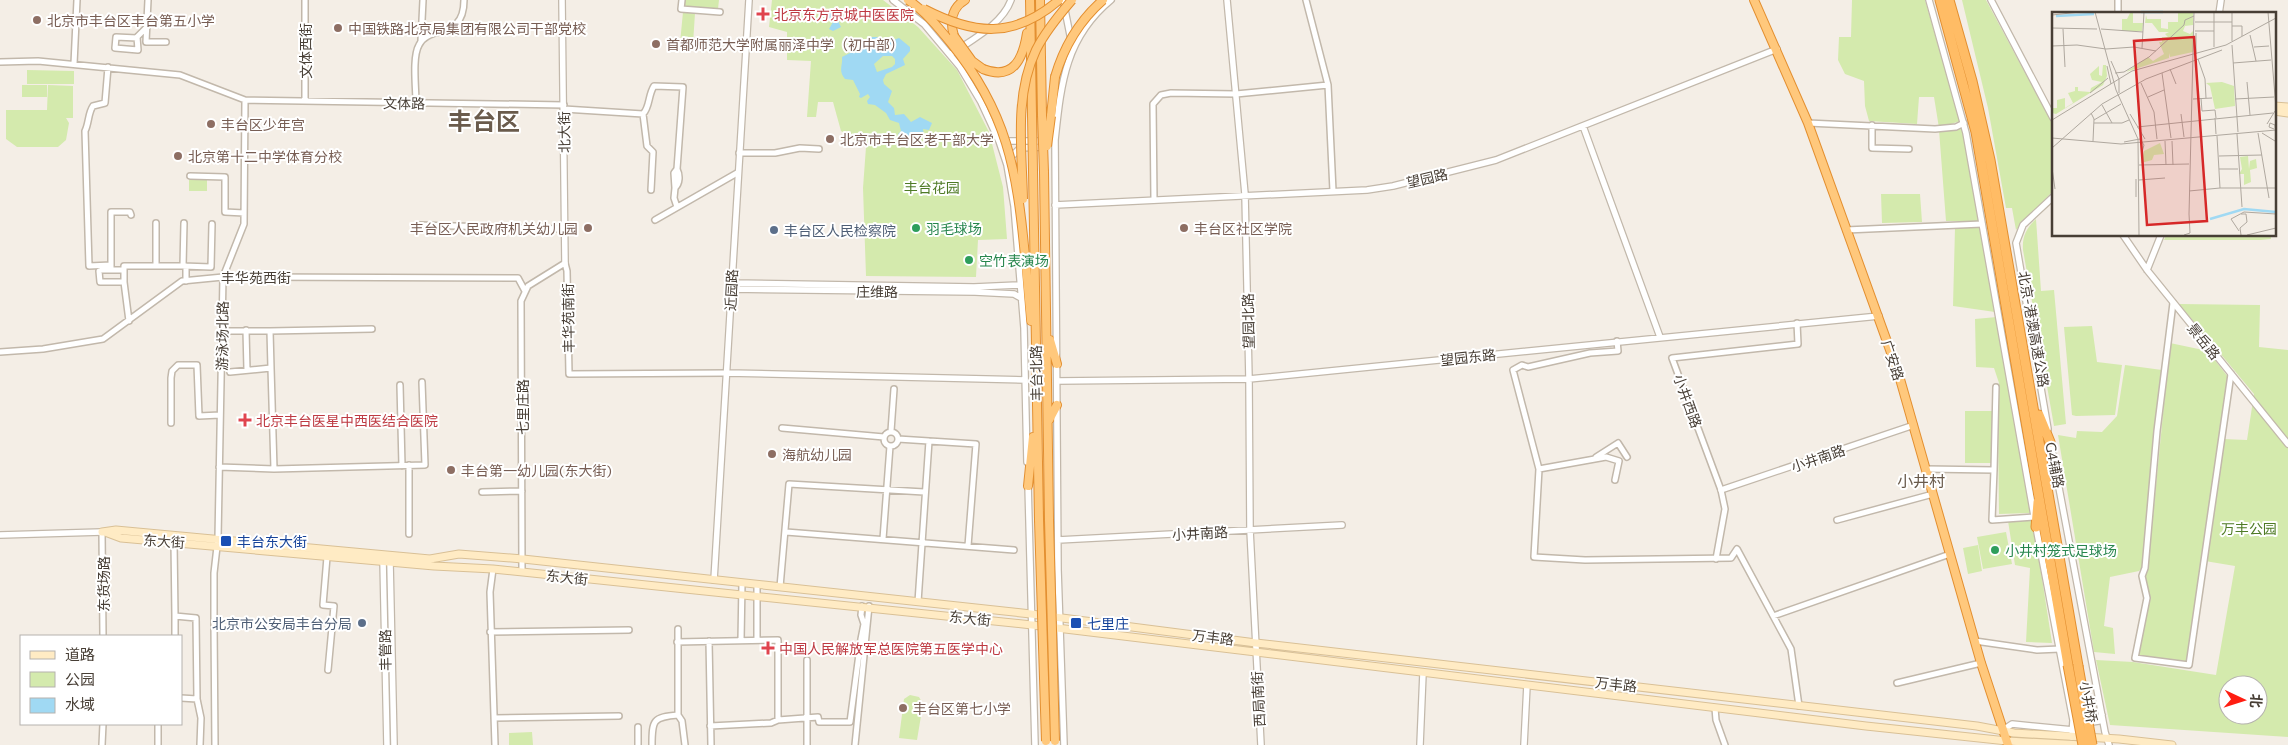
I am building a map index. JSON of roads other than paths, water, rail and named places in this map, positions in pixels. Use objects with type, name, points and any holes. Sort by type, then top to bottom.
[{"type":"highway","points":[[908,0],[937,26],[973,72],[1000,122],[1015,172],[1025,256]]},
{"type":"highway","points":[[965,0],[952,16],[954,36],[972,61],[982,69],[990,72],[1006,71],[1020,60],[1025,48],[1030,11]]},
{"type":"highway","name":"丰台北路","points":[[1030,0],[1036,406],[1046,743]]},
{"type":"highway","points":[[1040,0],[1047,115]]},
{"type":"highway","points":[[915,5],[958,25],[992,30],[1023,23],[1048,10],[1059,0]]},
{"type":"highway","points":[[1035,340],[1028,306],[1021,108],[1024,87],[1036,49],[1072,0]]},
{"type":"highway","points":[[1047,115],[1060,61],[1078,27],[1089,12],[1103,0]]},
{"type":"highway","name":"广安路","points":[[1754,0],[1808,122],[1879,316],[1914,425],[1981,663],[2003,730],[2010,744]]},
{"type":"highway","name":"北京-港澳高速公路","points":[[1940,0],[1976,132],[2068,665]]},
{"type":"highway","name":"北京-港澳高速公路","points":[[1949,0],[1972,80],[1990,160],[2078,666]]},
{"type":"highway","points":[[1954,0],[1972,80]]},
{"type":"highway","name":"丰台北路","points":[[1047,115],[1044,172],[1049,520],[1055,743]]},
{"type":"highway","points":[[1046,327],[1057,364]]},
{"type":"highway","points":[[2032,399],[2050,442]]},
{"type":"highway","points":[[1048,422],[1057,405]]},
{"type":"highway","points":[[1028,486],[1036,406]]},
{"type":"highway","points":[[2036,527],[2038,484]]},
{"type":"highway","name":"小井桥","points":[[2068,665],[2078,739]]},
{"type":"highway","name":"小井桥","points":[[2078,666],[2092,745]]},
{"type":"main road","name":"东大街","points":[[102,532],[116,530],[385,560],[742,593],[1032,624],[1060,629]]},
{"type":"main road","name":"东大街","points":[[102,532],[120,538],[218,542],[327,557],[385,560],[430,559],[456,554],[523,559],[1059,618]]},
{"type":"main road","points":[[456,554],[453,561],[458,567]]},
{"type":"main road","name":"万丰路","points":[[1059,618],[1256,643],[1721,695],[1799,706],[1977,726],[2014,733],[2108,742],[2172,745]]},
{"type":"main road","name":"万丰路","points":[[1060,629],[1674,704],[1974,738],[2010,744],[2078,739]]},
{"type":"main road","points":[[1674,704],[1690,701],[1719,705],[1724,700],[1721,695]]},
{"type":"main road","points":[[1755,712],[1754,704],[1787,707],[1799,706]]},
{"type":"main road","points":[[1974,738],[1978,730],[1977,726]]},
{"type":"street","points":[[74,64],[76,0]]},
{"type":"street","points":[[148,0],[146,42],[166,42]]},
{"type":"street","name":"文体西街","points":[[305,0],[305,101]]},
{"type":"street","points":[[421,41],[423,0]]},
{"type":"street","points":[[416,103],[416,51],[421,41],[428,35],[443,32],[453,26],[463,12],[464,0]]},
{"type":"street","name":"北大街","points":[[562,0],[565,263]]},
{"type":"street","points":[[682,0],[681,9],[720,12]]},
{"type":"street","name":"近园路","points":[[714,580],[737,173],[749,0]]},
{"type":"street","name":"丰台北路","points":[[893,0],[924,24],[950,55],[981,102],[1000,141],[1007,165],[1014,206],[1025,380],[1035,745]]},
{"type":"street","points":[[950,55],[997,22],[1006,12],[1011,0]]},
{"type":"street","points":[[1063,0],[1072,47]]},
{"type":"street","points":[[1072,47],[1097,11],[1111,0]]},
{"type":"street","name":"望园北路","points":[[1227,0],[1245,194],[1250,530],[1256,643]]},
{"type":"street","points":[[1306,0],[1328,85],[1333,191]]},
{"type":"street","points":[[1929,0],[1964,123],[2036,527],[2078,739]]},
{"type":"street","points":[[1991,0],[2052,116]]},
{"type":"street","points":[[137,38],[116,37],[115,48],[138,50],[137,38],[142,30],[147,27]]},
{"type":"street","name":"丰台北路","points":[[1064,745],[1058,570],[1055,140],[1064,74],[1072,47]]},
{"type":"street","name":"望园路","points":[[1055,205],[1333,191],[1393,186],[1478,166],[1777,49]]},
{"type":"street","points":[[0,62],[38,61],[180,75],[245,100]]},
{"type":"street","points":[[108,67],[105,103],[93,106],[90,110],[89,123],[84,131],[89,266],[124,270]]},
{"type":"street","points":[[1154,200],[1153,104],[1161,96],[1171,93],[1236,94],[1328,85]]},
{"type":"street","points":[[651,190],[653,152],[647,146],[644,114],[647,111],[650,91],[654,86],[683,88],[677,169],[679,173],[674,198],[677,207]]},
{"type":"street","name":"文体路","points":[[245,100],[564,107],[644,114]]},
{"type":"street","name":"游泳场北路","points":[[215,745],[214,573],[218,542],[223,276],[244,224],[245,100]]},
{"type":"street","points":[[1808,122],[1935,129],[1956,127],[1964,123]]},
{"type":"street","points":[[1872,125],[1872,148],[1909,149]]},
{"type":"street","points":[[1583,126],[1660,337]]},
{"type":"street","points":[[1000,141],[1055,140]]},
{"type":"street","points":[[739,153],[775,153],[800,148],[819,149]]},
{"type":"street","points":[[1007,165],[1012,154],[1020,148],[1055,149]]},
{"type":"street","points":[[655,220],[737,173]]},
{"type":"street","points":[[190,176],[225,177],[225,212],[244,213]]},
{"type":"street","name":"G4辅路","points":[[2052,197],[2023,225],[2016,243],[2050,442],[2108,742]]},
{"type":"street","points":[[111,268],[111,212],[130,212],[131,215]]},
{"type":"street","points":[[156,222],[156,266]]},
{"type":"street","points":[[184,223],[186,281]]},
{"type":"street","points":[[129,321],[124,266],[211,267],[212,224]]},
{"type":"street","points":[[1846,230],[1982,224]]},
{"type":"street","points":[[418,225],[565,229]]},
{"type":"street","name":"景岳路","points":[[2124,236],[2173,303],[2288,444]]},
{"type":"street","points":[[2147,270],[2161,236]]},
{"type":"street","points":[[525,291],[533,283],[565,263]]},
{"type":"street","name":"丰华苑南街","points":[[565,263],[568,271],[569,374],[727,373]]},
{"type":"street","points":[[111,268],[99,271],[100,282],[124,282]]},
{"type":"street","name":"丰华苑西街","points":[[0,352],[103,340],[182,281],[223,276],[518,278],[525,291]]},
{"type":"street","name":"庄维路","points":[[732,286],[974,287],[1020,285]]},
{"type":"street","name":"庄维路","points":[[732,286],[975,292],[1014,294],[1021,298]]},
{"type":"street","name":"七里庄路","points":[[522,572],[521,301],[525,291]]},
{"type":"street","points":[[2173,303],[2157,431],[2145,568],[2142,576],[2147,598],[2134,658],[2188,665],[2231,374]]},
{"type":"street","name":"望园东路","points":[[1057,381],[1249,378],[1879,316]]},
{"type":"street","name":"小井西路","points":[[1716,558],[1725,509],[1721,490],[1672,358],[1798,344],[1797,323]]},
{"type":"street","points":[[229,330],[372,329]]},
{"type":"street","points":[[246,330],[246,370]]},
{"type":"street","points":[[270,331],[274,469]]},
{"type":"street","points":[[1617,341],[1618,351],[1590,353],[1528,368],[1522,365],[1513,370],[1539,469],[1534,557],[1585,560],[1731,558],[1736,549],[1791,649],[1799,706]]},
{"type":"street","points":[[172,424],[171,378],[172,371],[178,365],[198,365],[199,416],[220,415]]},
{"type":"street","points":[[230,372],[271,368]]},
{"type":"street","points":[[727,373],[1025,380]]},
{"type":"street","points":[[219,467],[274,469],[425,465],[422,382]]},
{"type":"street","points":[[400,386],[402,466]]},
{"type":"street","points":[[1996,387],[1992,520],[2034,516]]},
{"type":"street","points":[[891,431],[894,388]]},
{"type":"street","name":"小井南路","points":[[1721,490],[1914,425]]},
{"type":"street","points":[[782,428],[884,438]]},
{"type":"street","points":[[890,446],[886,444],[884,438],[886,433],[891,431]]},
{"type":"street","points":[[890,446],[896,444],[898,439],[897,434],[891,431]]},
{"type":"street","points":[[898,439],[976,444],[968,546]]},
{"type":"street","points":[[918,602],[920,542],[929,441]]},
{"type":"street","points":[[1594,459],[1618,443],[1627,457]]},
{"type":"street","points":[[883,540],[890,446]]},
{"type":"street","points":[[1539,469],[1606,457],[1619,462],[1615,480]]},
{"type":"street","points":[[408,534],[409,465]]},
{"type":"street","points":[[1926,469],[1994,470]]},
{"type":"street","points":[[780,587],[789,484],[924,492]]},
{"type":"street","points":[[482,492],[522,491]]},
{"type":"street","points":[[1836,520],[1933,494]]},
{"type":"street","name":"小井南路","points":[[1058,540],[1342,525]]},
{"type":"street","name":"东大街","points":[[0,535],[102,532]]},
{"type":"street","name":"东货场路","points":[[102,532],[103,635]]},
{"type":"street","points":[[786,532],[1014,550]]},
{"type":"street","points":[[174,541],[175,635]]},
{"type":"street","points":[[1773,616],[1950,554]]},
{"type":"street","points":[[327,557],[323,605],[334,606],[328,670]]},
{"type":"street","points":[[1030,559],[1034,570],[1044,578],[1048,578],[1058,570]]},
{"type":"street","points":[[385,560],[393,664],[394,745]]},
{"type":"street","name":"丰管路","points":[[385,560],[387,745]]},
{"type":"street","points":[[493,569],[490,592],[490,632],[495,745]]},
{"type":"street","points":[[741,640],[742,583]]},
{"type":"street","points":[[757,584],[757,640]]},
{"type":"street","points":[[710,726],[770,723],[778,720],[818,717],[820,722],[850,722],[861,639],[864,634],[865,606]]},
{"type":"street","points":[[855,745],[865,606]]},
{"type":"street","points":[[175,616],[196,618],[197,698],[201,718],[200,745]]},
{"type":"street","points":[[678,629],[678,715],[682,721],[685,745]]},
{"type":"street","points":[[490,632],[629,630]]},
{"type":"street","points":[[677,642],[778,640],[778,720]]},
{"type":"street","points":[[709,641],[711,745]]},
{"type":"street","points":[[1975,641],[2037,650],[2060,649]]},
{"type":"street","name":"西局南街","points":[[1256,643],[1261,745]]},
{"type":"street","points":[[807,660],[807,745]]},
{"type":"street","points":[[1896,683],[1981,663]]},
{"type":"street","points":[[386,679],[393,664]]},
{"type":"street","points":[[1420,745],[1423,673]]},
{"type":"street","points":[[1524,745],[1527,685]]},
{"type":"street","points":[[182,698],[197,698]]},
{"type":"street","points":[[1715,708],[1716,720],[1725,745]]},
{"type":"street","points":[[652,745],[652,725],[654,722],[662,716],[678,715]]},
{"type":"street","points":[[2074,720],[2093,723],[2098,721],[2102,715]]},
{"type":"street","points":[[494,718],[619,716]]},
{"type":"street","points":[[102,745],[103,725]]},
{"type":"street","points":[[158,725],[158,745]]},
{"type":"street","points":[[638,727],[638,745]]},
{"type":"water","points":[[830,10],[840,12],[839,23],[841,27],[833,31],[829,29],[833,22],[828,17]]},
{"type":"water","points":[[877,37],[885,43],[899,38],[910,47],[910,51],[903,59],[905,65],[886,74],[883,80],[884,84],[892,91],[888,102],[894,108],[895,115],[904,114],[911,122],[920,117],[932,123],[929,130],[923,129],[924,136],[920,137],[920,140],[916,143],[900,143],[898,134],[901,131],[899,123],[890,120],[886,113],[875,105],[868,104],[867,101],[870,97],[868,94],[861,98],[859,97],[860,94],[853,80],[845,79],[843,76],[841,70],[842,57],[850,53],[860,52],[864,40]],"holes":[[[883,56],[892,56],[895,59],[895,64],[892,67],[877,72],[874,64]]]},
{"type":"place","name":"北京东方京城中医医院","points":[[763,14]]},
{"type":"place","name":"北京市丰台区丰台第五小学","points":[[37,20]]},
{"type":"place","name":"中国铁路北京局集团有限公司干部党校","points":[[338,28]]},
{"type":"place","name":"首都师范大学附属丽泽中学（初中部）","points":[[656,44]]},
{"type":"place","name":"丰台区少年宫","points":[[211,124]]},
{"type":"place","name":"北京市丰台区老干部大学","points":[[830,139]]},
{"type":"place","name":"北京第十二中学体育分校","points":[[178,156]]},
{"type":"place","name":"丰台区人民政府机关幼儿园","points":[[588,228]]},
{"type":"place","name":"羽毛球场","points":[[916,228]]},
{"type":"place","name":"丰台区社区学院","points":[[1184,228]]},
{"type":"place","name":"丰台区人民检察院","points":[[774,230]]},
{"type":"place","name":"空竹表演场","points":[[969,260]]},
{"type":"place","name":"北京丰台医星中西医结合医院","points":[[245,420]]},
{"type":"place","name":"海航幼儿园","points":[[772,454]]},
{"type":"place","name":"丰台第一幼儿园(东大街)","points":[[451,470]]},
{"type":"place","name":"丰台东大街","points":[[226,541]]},
{"type":"place","name":"小井村笼式足球场","points":[[1995,550]]},
{"type":"place","name":"北京市公安局丰台分局","points":[[362,623]]},
{"type":"place","name":"七里庄","points":[[1076,623]]},
{"type":"place","name":"中国人民解放军总医院第五医学中心","points":[[768,648]]},
{"type":"place","name":"丰台区第七小学","points":[[903,708]]},
{"type":"district","name":"丰台区","points":[[484,120]]},
{"type":"district","name":"小井村","points":[[1921,480]]},
{"type":"park label","name":"丰台花园","points":[[932,187]]},
{"type":"park label","name":"万丰公园","points":[[2249,528]]}]
